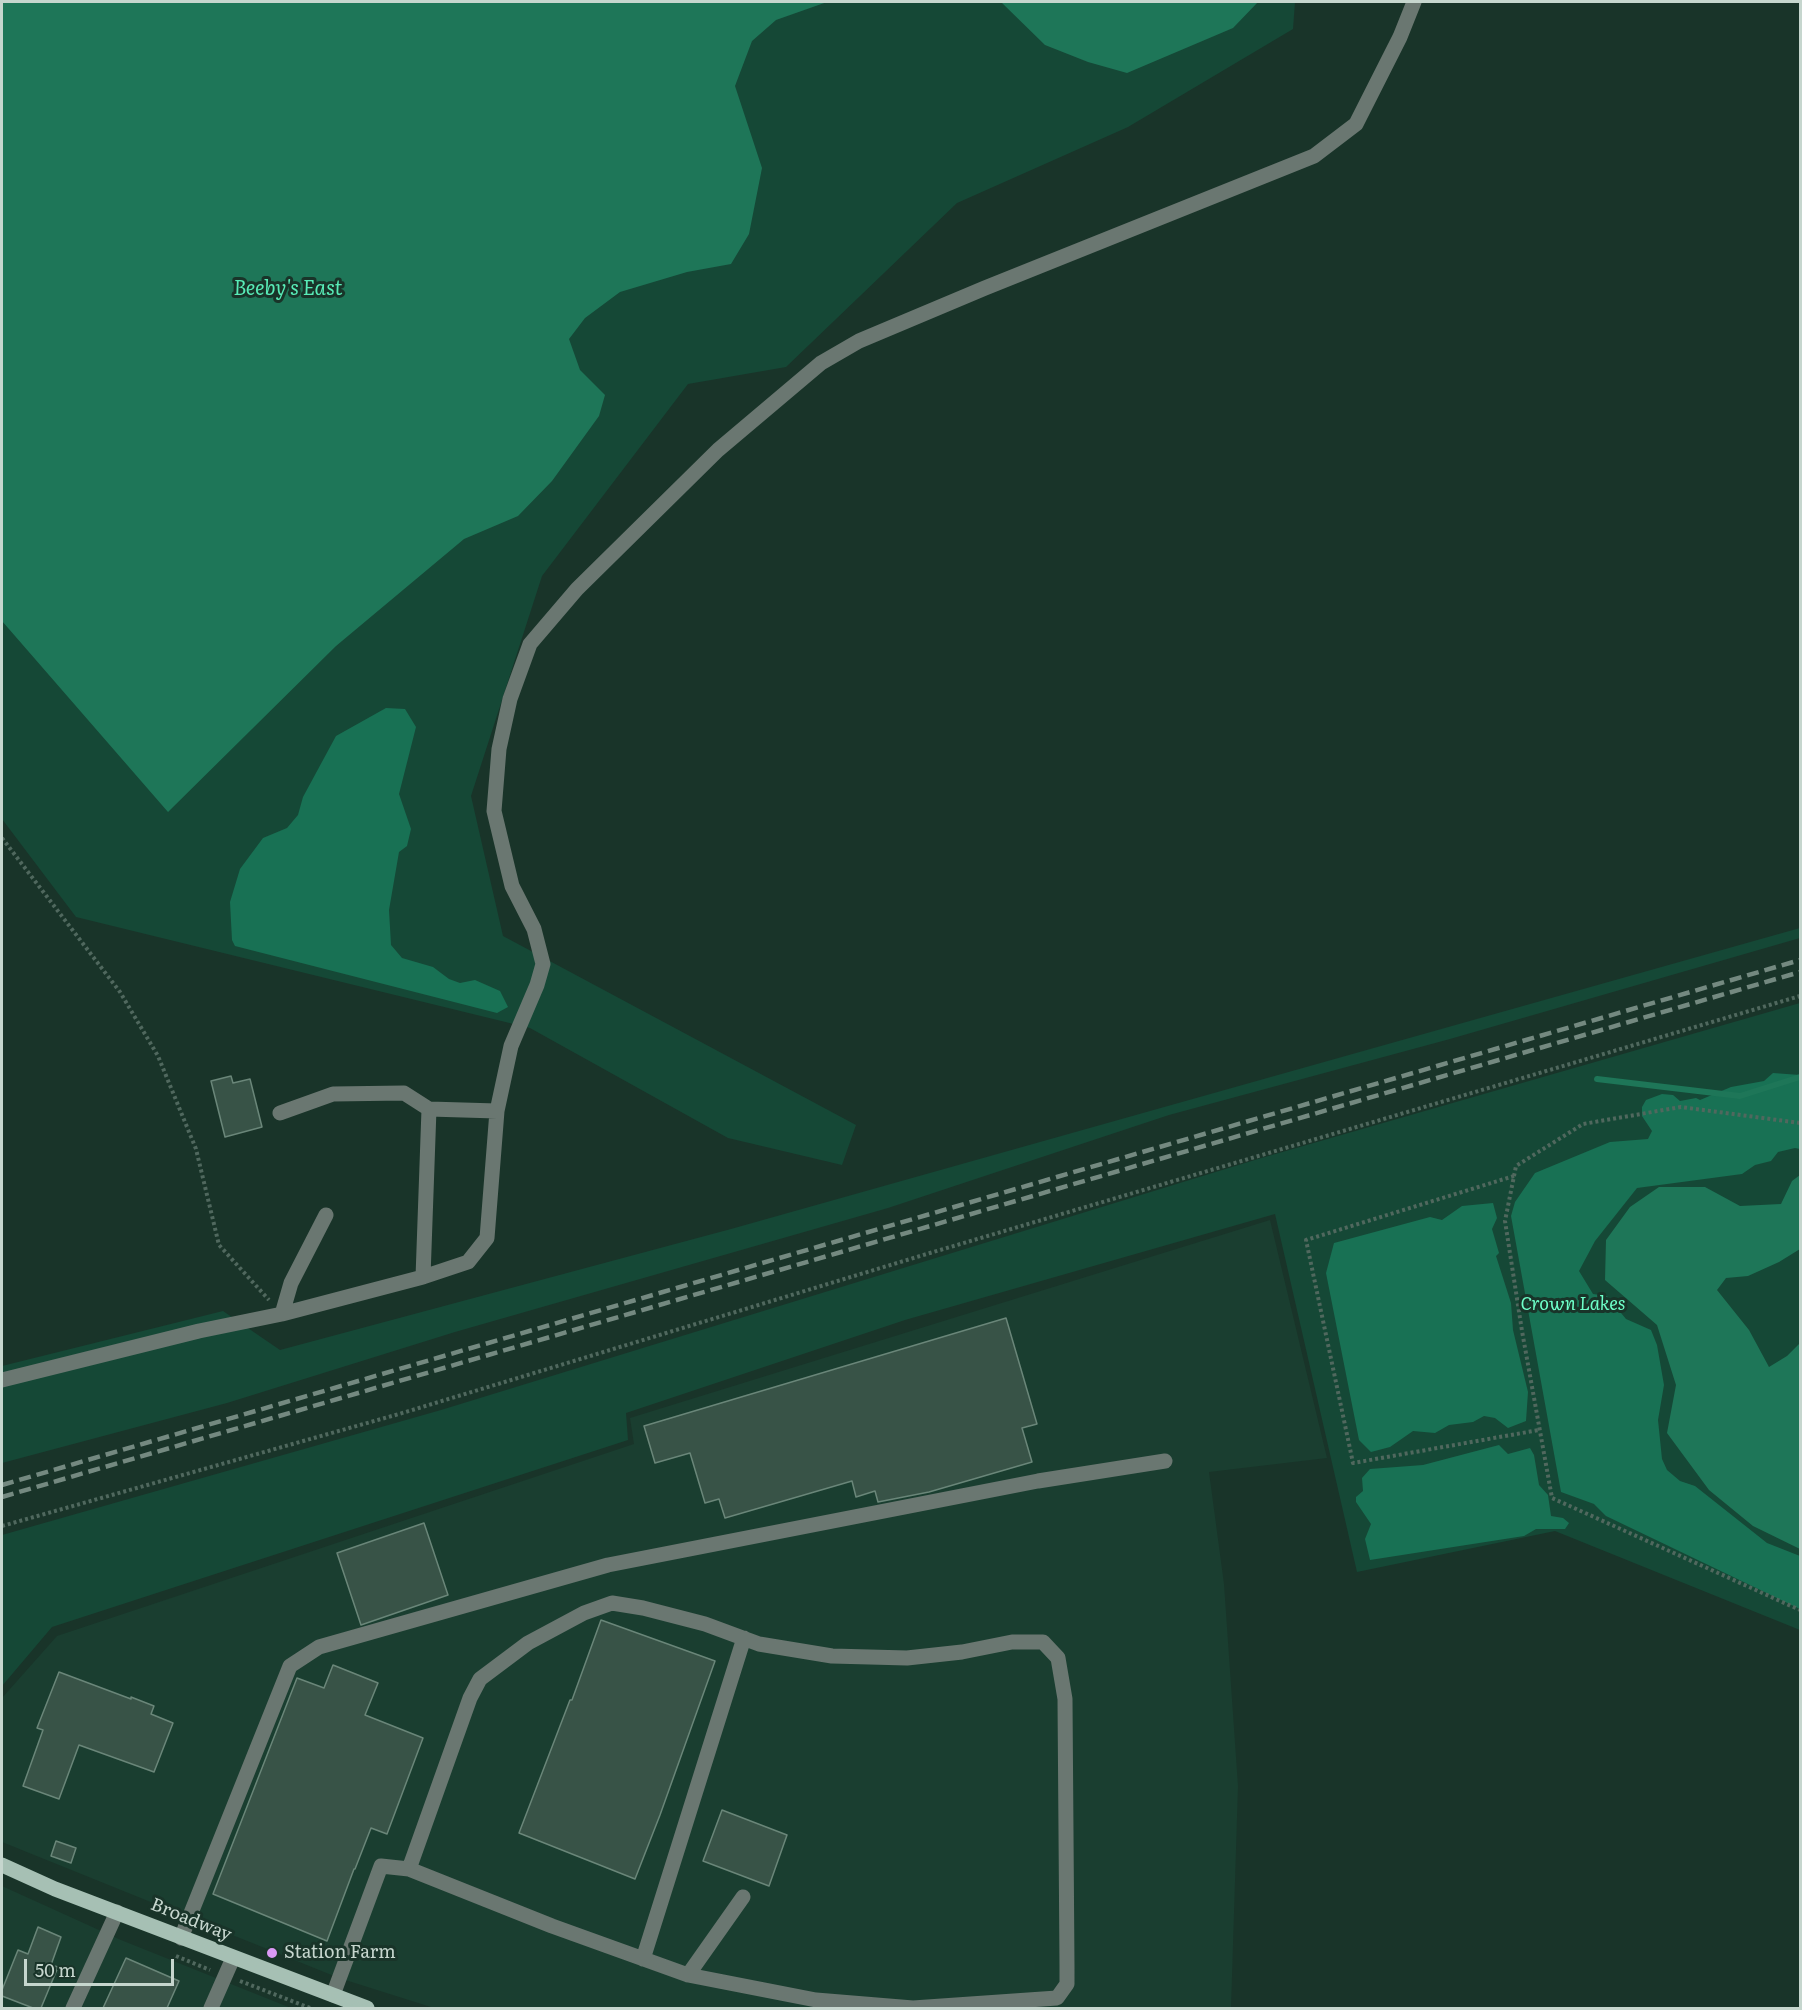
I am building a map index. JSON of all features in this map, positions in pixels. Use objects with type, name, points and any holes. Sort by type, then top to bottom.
[{"type":"main road","name":"Broadway","points":[[2,1865],[55,1889],[367,2008]]},
{"type":"lane","points":[[2,1380],[199,1331],[282,1314],[423,1277],[468,1262],[487,1238],[497,1111],[511,1046],[537,986],[543,964],[534,928],[512,886],[494,811],[499,749],[510,699],[530,644],[577,589],[718,450],[821,363],[859,341],[1314,156],[1356,124],[1400,37],[1414,2]]},
{"type":"lane","points":[[280,1113],[333,1094],[404,1093],[429,1109],[497,1111]]},
{"type":"lane","points":[[423,1277],[429,1109]]},
{"type":"lane","points":[[282,1314],[291,1283],[326,1215]]},
{"type":"lane","points":[[181,1938],[290,1666],[319,1647],[608,1565],[1038,1481],[1165,1461]]},
{"type":"lane","points":[[333,1995],[381,1866],[409,1869],[552,1926],[688,1975],[816,2001],[913,2008],[1057,1998],[1067,1984],[1065,1699],[1058,1658],[1043,1642],[1012,1642],[962,1652],[907,1658],[832,1656],[759,1644],[705,1624],[643,1608],[612,1603],[584,1613],[528,1643],[480,1679],[470,1698],[409,1869]]},
{"type":"lane","points":[[643,1959],[744,1638]]},
{"type":"lane","points":[[688,1975],[742,1897]]},
{"type":"lane","points":[[73,2008],[117,1912]]},
{"type":"lane","points":[[211,2008],[233,1958]]},
{"type":"path","points":[[2,838],[120,992],[158,1056],[196,1149],[219,1245],[282,1314]]},
{"type":"path","points":[[2,1526],[399,1414],[930,1252],[1800,996]]},
{"type":"path","points":[[1800,1123],[1681,1107],[1583,1124],[1516,1166],[1505,1221],[1552,1498],[1800,1610]]},
{"type":"path","points":[[1514,1176],[1306,1240],[1353,1463],[1539,1430]]},
{"type":"shaded area","points":[[1270,1220],[1327,1458],[1209,1472],[1224,1584],[1238,1786],[1231,2008],[434,2008],[339,1978],[2,1842],[2,1698],[57,1636],[634,1444],[630,1418]]},
{"type":"shaded area","points":[[2,1886],[121,1940],[291,2008],[2,2008]]},
{"type":"green space","points":[[2,2],[1295,2],[1293,29],[1128,127],[957,203],[786,367],[688,384],[542,576],[471,796],[503,936],[856,1125],[842,1165],[728,1138],[530,1028],[76,917],[2,819]]},
{"type":"green space","points":[[386,708],[405,709],[416,727],[399,794],[411,829],[407,846],[399,852],[389,910],[391,945],[402,958],[433,967],[449,979],[460,983],[475,980],[500,991],[508,1007],[497,1013],[235,946],[232,940],[230,902],[240,869],[263,838],[287,828],[298,815],[303,797],[336,736]]},
{"type":"green space","points":[[1800,928],[1800,938],[1450,1039],[1169,1115],[888,1208],[455,1332],[227,1403],[2,1463],[2,1366],[223,1311],[280,1350],[731,1229]]},
{"type":"green space","name":"Crown Lakes","points":[[1800,1003],[1800,1630],[1555,1531],[1357,1572],[1275,1214],[905,1320],[626,1413],[628,1440],[52,1627],[2,1686],[2,1535],[441,1410],[1258,1159]]},
{"type":"green space","points":[[1773,1073],[1800,1075],[1800,1149],[1778,1152],[1771,1161],[1755,1165],[1742,1174],[1637,1188],[1595,1241],[1579,1271],[1593,1294],[1607,1296],[1626,1319],[1651,1330],[1657,1345],[1664,1385],[1658,1420],[1662,1459],[1667,1470],[1680,1481],[1695,1486],[1767,1543],[1800,1556],[1800,1609],[1606,1516],[1594,1504],[1561,1492],[1511,1216],[1515,1202],[1535,1173],[1610,1142],[1648,1139],[1652,1131],[1642,1116],[1642,1107],[1646,1100],[1662,1094],[1673,1095],[1680,1101],[1696,1098],[1700,1100],[1731,1087],[1764,1081]]},
{"type":"green space","points":[[1493,1203],[1497,1218],[1492,1229],[1499,1253],[1496,1256],[1511,1303],[1513,1330],[1528,1392],[1526,1421],[1508,1428],[1495,1418],[1484,1416],[1473,1422],[1449,1425],[1435,1433],[1413,1431],[1390,1447],[1371,1452],[1359,1440],[1326,1273],[1334,1243],[1430,1217],[1442,1220],[1462,1206]]},
{"type":"green space","points":[[1499,1445],[1508,1454],[1530,1448],[1534,1455],[1539,1485],[1548,1495],[1551,1516],[1563,1518],[1569,1523],[1565,1529],[1536,1529],[1524,1536],[1370,1560],[1365,1539],[1371,1524],[1356,1502],[1356,1497],[1363,1491],[1362,1478],[1370,1469],[1423,1465]]},
{"type":"water","name":"Beeby's East","points":[[2,2],[827,2],[776,20],[752,41],[735,86],[762,168],[749,234],[731,264],[687,272],[620,292],[585,318],[569,339],[580,370],[605,395],[599,416],[552,481],[518,516],[464,539],[336,646],[168,812],[2,621]]},
{"type":"water","points":[[1001,2],[1258,2],[1233,28],[1127,73],[1088,62],[1045,45]]},
{"type":"water","points":[[1800,1175],[1800,1249],[1779,1262],[1748,1276],[1726,1278],[1717,1290],[1749,1330],[1769,1367],[1787,1356],[1800,1343],[1800,1549],[1753,1526],[1709,1490],[1667,1433],[1676,1385],[1657,1325],[1605,1280],[1606,1240],[1630,1207],[1659,1187],[1705,1187],[1740,1206],[1781,1204],[1792,1181]]},
{"type":"building","points":[[231,1076],[233,1083],[250,1079],[262,1127],[225,1137],[211,1081]]},
{"type":"building","points":[[1006,1318],[1037,1424],[1022,1428],[1032,1462],[929,1492],[878,1502],[875,1491],[856,1497],[852,1481],[725,1518],[719,1499],[705,1503],[690,1453],[655,1463],[644,1426]]},
{"type":"building","points":[[424,1523],[448,1595],[361,1625],[337,1553]]},
{"type":"building","points":[[601,1620],[715,1661],[635,1879],[519,1833]]},
{"type":"building","points":[[333,1665],[378,1683],[365,1715],[423,1738],[387,1834],[371,1828],[327,1941],[213,1894],[297,1678],[324,1688]]},
{"type":"building","points":[[59,1672],[154,1706],[151,1714],[173,1723],[154,1772],[79,1745],[59,1799],[23,1786],[43,1730],[37,1728]]},
{"type":"building","points":[[722,1810],[787,1835],[769,1886],[703,1861]]},
{"type":"building","points":[[56,1841],[76,1848],[71,1863],[51,1856]]},
{"type":"building","points":[[38,1927],[61,1937],[51,1965],[58,1967],[41,2008],[33,2008],[2,1996],[2,1990],[18,1950],[28,1954]]},
{"type":"building","points":[[126,1958],[179,1981],[167,2008],[103,2008]]},
{"type":"waterway","points":[[1597,1079],[1740,1096],[1800,1077]]},
{"type":"railway","points":[[2,1485],[1800,960]]},
{"type":"railway","points":[[2,1497],[1800,972]]},
{"type":"place","name":"Station Farm","points":[[272,1953]]}]
